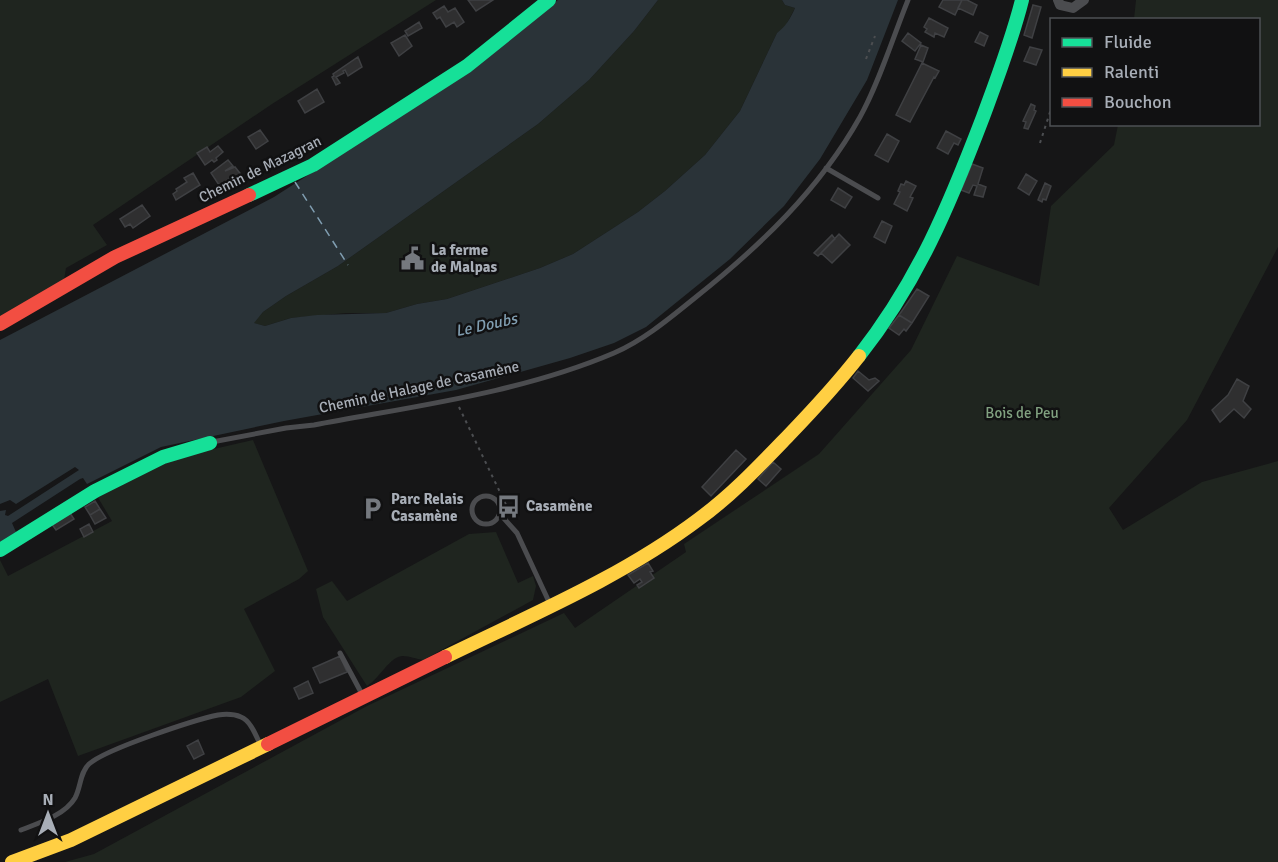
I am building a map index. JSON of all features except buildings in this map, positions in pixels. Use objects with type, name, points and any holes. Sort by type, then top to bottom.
[{"type":"main road","name":"Chemin de Mazagran","points":[[0,324],[115,257],[313,165],[467,66],[549,0]]},
{"type":"main road","points":[[12,862],[71,840],[364,698],[388,681],[551,605],[607,576],[685,529],[717,505],[743,482],[829,393],[871,342],[914,277],[957,185],[1004,61],[1022,0]]},
{"type":"main road","name":"Chemin de Halage de Casamène","points":[[0,550],[95,491],[163,457],[210,442]]},
{"type":"street","points":[[1058,0],[1060,5],[1073,8],[1084,0]]},
{"type":"lane","name":"Chemin de Halage de Casamène","points":[[210,442],[456,399],[508,387],[616,353],[646,336],[747,256],[796,206],[826,168],[860,117],[908,0]]},
{"type":"lane","points":[[826,168],[878,198]]},
{"type":"lane","points":[[499,516],[490,524],[485,525],[476,521],[471,512],[473,503],[480,497],[489,496],[497,501],[499,516],[518,533],[551,605]]},
{"type":"lane","points":[[340,653],[364,698]]},
{"type":"lane","points":[[21,830],[66,809],[76,797],[87,765],[94,760],[164,732],[218,715],[231,714],[248,721],[262,747]]},
{"type":"path","points":[[866,59],[875,36]]},
{"type":"path","points":[[1040,143],[1050,112]]},
{"type":"path","points":[[456,399],[511,514]]},
{"type":"green space","points":[[0,0],[436,0],[272,104],[93,225],[107,245],[66,268],[64,280],[0,316]]},
{"type":"green space","points":[[658,0],[782,0],[785,5],[795,8],[785,27],[777,33],[740,111],[705,155],[665,191],[638,212],[573,254],[540,268],[447,299],[417,304],[386,313],[346,313],[291,318],[265,326],[253,323],[263,312],[338,266],[538,124],[589,80],[634,31]]},
{"type":"green space","name":"Bois de Peu","points":[[1136,0],[1278,0],[1278,247],[1187,420],[1109,508],[1123,530],[1202,482],[1278,461],[1278,862],[65,862],[94,854],[367,706],[564,613],[575,628],[686,552],[684,544],[819,454],[911,350],[957,256],[1039,286],[1051,206],[1114,145],[1118,126],[1260,126],[1260,18],[1134,18]]},
{"type":"green space","points":[[253,440],[308,571],[299,579],[244,609],[275,671],[241,697],[78,756],[48,679],[0,702],[0,560],[8,576],[112,521],[97,496],[159,465]]},
{"type":"green space","points":[[496,532],[518,583],[533,576],[536,586],[533,600],[423,660],[405,656],[398,657],[367,686],[323,617],[316,589],[332,581],[347,601],[469,534]]},
{"type":"water","name":"Le Doubs","points":[[558,0],[658,0],[634,31],[589,80],[538,124],[338,266],[263,312],[254,323],[265,326],[291,318],[317,315],[386,313],[417,304],[447,299],[540,268],[573,254],[638,212],[705,155],[740,111],[777,33],[785,25],[795,8],[785,5],[782,0],[898,0],[867,80],[820,159],[784,206],[730,259],[646,327],[614,343],[570,358],[456,390],[284,421],[161,447],[87,484],[83,478],[80,479],[12,523],[16,532],[0,542],[0,511],[6,510],[5,515],[8,516],[79,470],[75,467],[16,504],[10,500],[0,504],[0,340],[274,197],[461,77]]},
{"type":"ferry route","points":[[295,182],[348,265]]},
{"type":"traffic: fast","points":[[249,195],[313,165],[467,66],[549,0]]},
{"type":"traffic: fast","points":[[859,356],[898,300],[944,212],[994,88],[1022,0]]},
{"type":"traffic: fast","points":[[0,550],[95,491],[163,457],[210,443]]},
{"type":"traffic: slow","points":[[445,657],[607,577],[670,540],[699,519],[734,490],[767,457],[825,397],[859,356]]},
{"type":"traffic: slow","points":[[12,862],[71,840],[268,744]]},
{"type":"traffic: jam","points":[[0,324],[115,257],[249,195]]},
{"type":"traffic: jam","points":[[268,744],[445,657]]},
{"type":"place","name":"La ferme de Malpas","points":[[413,259]]},
{"type":"place","name":"Casamène","points":[[508,506]]},
{"type":"place","name":"Parc Relais Casamène","points":[[373,508]]}]
